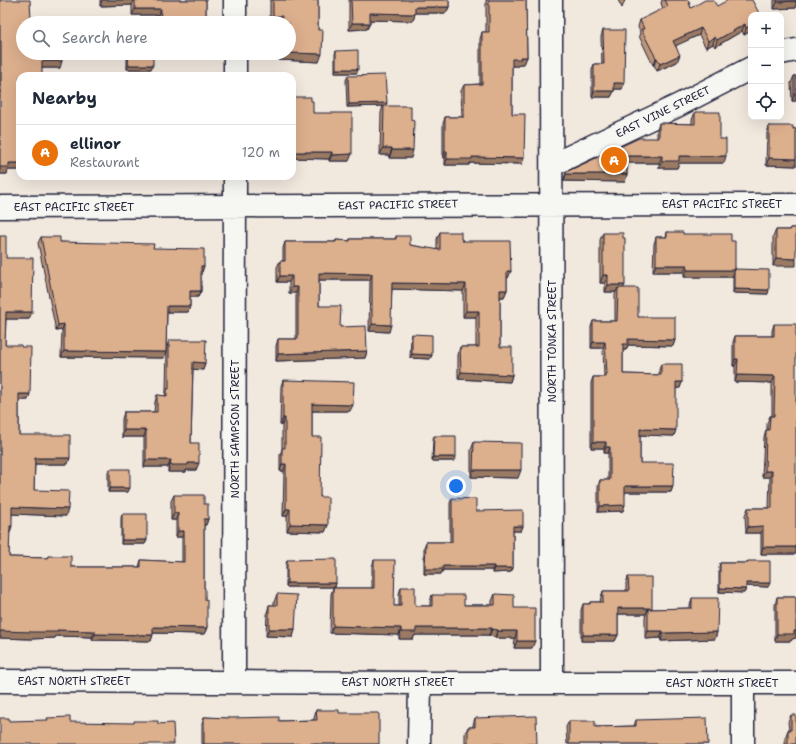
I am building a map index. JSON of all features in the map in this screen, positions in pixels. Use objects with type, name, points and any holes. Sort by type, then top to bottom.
[{"type":"street","points":[[235,0],[235,16]]},
{"type":"street","name":"NORTH TONKA STREET","points":[[551,0],[552,683]]},
{"type":"street","points":[[784,52],[796,50]]},
{"type":"street","points":[[235,60],[235,72]]},
{"type":"street","name":"EAST VINE STREET","points":[[552,165],[677,106],[748,70]]},
{"type":"street","name":"NORTH SAMPSON STREET","points":[[234,681],[235,180]]},
{"type":"street","name":"EAST PACIFIC STREET","points":[[0,207],[235,207],[552,204],[796,205]]},
{"type":"street","name":"EAST NORTH STREET","points":[[0,681],[796,683]]},
{"type":"street","points":[[419,744],[420,683]]},
{"type":"street","points":[[742,744],[743,683]]},
{"type":"building","points":[[0,0],[30,0],[31,16],[16,16],[16,60],[62,60],[42,61],[42,72],[16,72],[16,163],[9,163],[9,167],[0,167]]},
{"type":"building","points":[[135,0],[206,0],[206,16],[160,16],[161,9],[135,9]]},
{"type":"building","points":[[273,0],[318,0],[318,30],[323,30],[322,54],[296,53],[296,16],[273,16]]},
{"type":"building","points":[[351,0],[449,0],[449,7],[415,7],[415,14],[370,13],[370,23],[352,23]]},
{"type":"building","points":[[489,0],[526,0],[527,57],[512,59],[512,114],[525,114],[524,158],[472,157],[472,159],[447,159],[447,151],[445,151],[445,117],[464,117],[464,85],[482,84],[482,32],[489,32]]},
{"type":"building","points":[[665,0],[688,0],[691,8],[705,0],[713,0],[717,6],[728,0],[752,0],[758,12],[748,12],[748,27],[746,28],[745,24],[717,40],[715,37],[708,41],[701,28],[673,41],[680,55],[660,64],[641,29],[644,29],[640,20],[668,6]]},
{"type":"building","points":[[777,0],[796,0],[796,1],[777,2]]},
{"type":"building","points":[[603,30],[625,30],[624,83],[614,83],[614,91],[594,91],[594,64],[604,64]]},
{"type":"building","points":[[358,50],[358,69],[336,69],[336,51]]},
{"type":"building","points":[[128,60],[153,60],[153,65],[128,65]]},
{"type":"building","points":[[385,75],[387,103],[349,104],[348,76]]},
{"type":"building","points":[[794,76],[796,76],[796,94],[794,94]]},
{"type":"building","points":[[296,97],[311,97],[311,101],[313,101],[313,113],[352,113],[352,154],[332,155],[332,152],[296,152]]},
{"type":"building","points":[[384,106],[411,106],[411,120],[414,121],[413,150],[392,150],[392,148],[383,148]]},
{"type":"building","points":[[695,112],[720,112],[720,139],[726,139],[726,156],[679,156],[679,161],[662,161],[662,156],[627,156],[627,174],[566,174],[566,172],[639,138],[659,138],[659,123],[695,124]]},
{"type":"building","points":[[769,126],[793,126],[793,129],[796,129],[796,159],[769,158]]},
{"type":"building","points":[[790,228],[796,228],[796,259],[776,258],[776,230],[790,230]]},
{"type":"building","points":[[440,232],[461,232],[462,241],[510,241],[511,271],[507,271],[507,290],[500,290],[500,347],[512,347],[512,375],[461,372],[460,347],[479,347],[479,311],[466,311],[466,284],[392,283],[391,325],[372,324],[372,274],[319,273],[319,306],[341,306],[340,327],[366,326],[367,351],[278,354],[278,339],[298,339],[298,287],[292,287],[292,276],[280,276],[280,261],[285,261],[285,242],[336,242],[336,240],[350,241],[350,239],[396,239],[396,236],[410,236],[410,245],[440,250]]},
{"type":"building","points":[[667,232],[683,232],[683,234],[731,234],[731,241],[735,241],[735,270],[687,270],[687,265],[656,265],[656,237],[667,237]]},
{"type":"building","points":[[603,233],[623,233],[623,238],[625,238],[625,285],[608,285],[608,275],[603,275]]},
{"type":"building","points":[[0,236],[6,236],[6,258],[33,258],[32,312],[6,312],[5,345],[21,345],[21,347],[31,347],[30,394],[19,394],[19,435],[70,435],[70,458],[35,458],[34,490],[69,491],[68,509],[12,507],[9,557],[48,558],[48,556],[71,556],[71,567],[141,567],[141,560],[184,562],[184,531],[178,531],[178,513],[174,513],[174,495],[204,495],[204,504],[208,504],[208,519],[204,519],[204,588],[205,600],[207,600],[207,628],[153,627],[153,635],[95,634],[95,631],[57,630],[57,632],[0,631]]},
{"type":"building","points":[[41,237],[60,237],[60,242],[154,244],[153,248],[204,249],[204,266],[201,266],[201,291],[190,291],[190,306],[167,306],[166,352],[64,351],[64,324],[58,325]]},
{"type":"building","points":[[734,269],[769,270],[769,290],[734,289]]},
{"type":"building","points":[[618,288],[638,288],[638,317],[675,317],[675,340],[628,339],[628,344],[623,344],[623,374],[661,375],[661,364],[682,364],[682,382],[676,382],[676,430],[640,429],[640,463],[674,463],[673,486],[625,486],[625,505],[600,506],[600,480],[610,480],[610,447],[606,447],[606,442],[593,442],[593,377],[606,377],[607,374],[605,342],[593,342],[593,321],[617,321]]},
{"type":"building","points":[[774,324],[796,324],[796,547],[763,547],[763,526],[748,527],[748,508],[772,508],[772,471],[765,471],[766,430],[769,430],[770,416],[774,416],[775,376],[737,375],[738,359],[735,359],[735,336],[774,336]]},
{"type":"building","points":[[412,334],[432,335],[432,355],[412,354]]},
{"type":"building","points":[[169,340],[206,340],[205,363],[193,362],[191,443],[199,443],[199,463],[188,463],[188,465],[170,465],[171,460],[146,460],[146,430],[124,430],[124,412],[157,412],[157,395],[167,396],[167,389],[169,389]]},
{"type":"building","points":[[283,380],[354,382],[353,405],[312,404],[312,437],[321,437],[320,497],[328,497],[328,525],[290,524],[290,509],[286,509],[286,464],[282,464],[282,448],[285,448]]},
{"type":"building","points":[[434,436],[456,436],[456,457],[433,457]]},
{"type":"building","points":[[474,442],[521,443],[521,470],[473,470]]},
{"type":"building","points":[[110,469],[130,469],[130,488],[110,488]]},
{"type":"building","points":[[452,498],[476,499],[476,511],[523,510],[523,526],[513,526],[513,568],[494,568],[494,566],[443,566],[443,569],[425,569],[426,542],[452,542]]},
{"type":"building","points":[[122,514],[147,514],[147,540],[122,540]]},
{"type":"building","points":[[336,559],[336,583],[287,583],[287,560]]},
{"type":"building","points":[[374,560],[395,560],[394,606],[401,606],[401,587],[415,587],[415,606],[432,606],[432,595],[464,595],[464,605],[495,605],[495,594],[514,595],[514,608],[535,608],[535,641],[517,641],[517,631],[498,631],[492,628],[416,628],[416,632],[401,632],[401,628],[333,626],[333,588],[374,588]]},
{"type":"building","points":[[748,561],[770,561],[770,583],[746,583],[746,589],[720,588],[720,563],[748,563]]},
{"type":"building","points":[[628,577],[652,577],[652,608],[618,608],[618,635],[583,635],[583,604],[590,604],[590,602],[603,602],[603,591],[629,591]]},
{"type":"building","points":[[277,594],[297,595],[295,629],[269,629],[269,605],[277,605]]},
{"type":"building","points":[[777,597],[796,597],[796,631],[794,631],[794,634],[777,634]]},
{"type":"building","points":[[692,598],[718,598],[717,632],[663,633],[663,631],[648,631],[648,609],[692,608]]},
{"type":"building","points":[[316,710],[339,710],[339,713],[379,713],[379,744],[204,744],[204,717],[279,717],[279,721],[317,720]]},
{"type":"building","points":[[791,715],[796,715],[796,744],[788,744],[788,730],[791,730]]},
{"type":"building","points":[[536,716],[537,744],[468,744],[468,727],[475,727],[475,718]]},
{"type":"building","points":[[70,717],[70,722],[134,723],[134,721],[158,721],[158,724],[173,723],[174,744],[0,744],[0,718],[9,718],[9,721],[48,720],[47,718]]},
{"type":"building","points":[[707,718],[708,744],[569,744],[569,721],[595,721],[595,727],[636,726],[636,720]]},
{"type":"place","name":"ellinor","points":[[614,160]]}]
